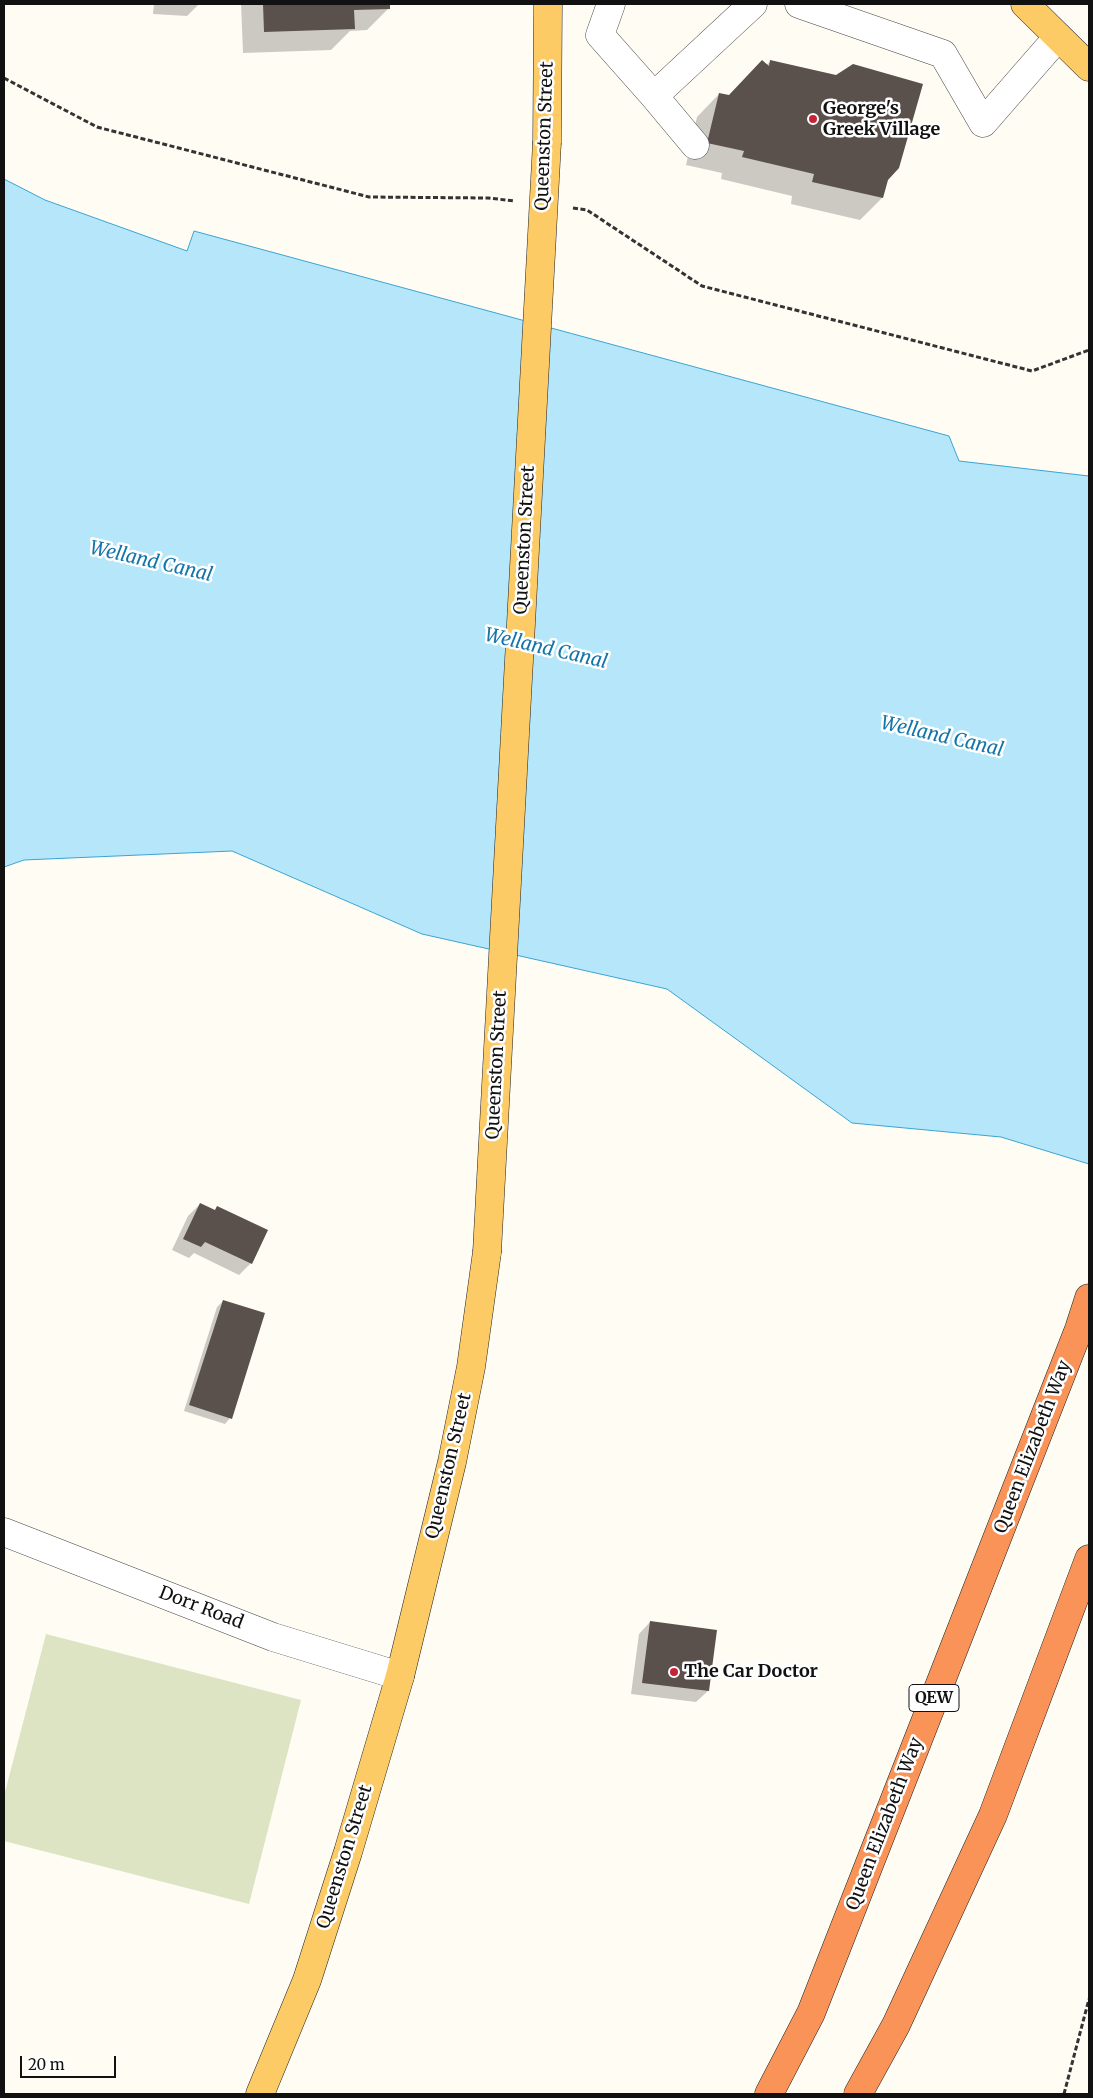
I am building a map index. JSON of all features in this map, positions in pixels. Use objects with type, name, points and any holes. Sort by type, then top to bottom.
[{"type":"highway","name":"Queen Elizabeth Way","points":[[769,2094],[811,2013],[1079,1329],[1089,1298]]},
{"type":"highway","points":[[858,2094],[896,2025],[992,1815],[1089,1559]]},
{"type":"main road","name":"Queenston Street","points":[[260,2094],[307,1980],[351,1843],[400,1676],[452,1462],[471,1367],[487,1252],[547,142],[548,4]]},
{"type":"main road","points":[[1025,4],[1089,67]]},
{"type":"lane","points":[[611,4],[600,35],[695,145]]},
{"type":"lane","points":[[654,96],[753,4]]},
{"type":"lane","points":[[799,4],[943,54],[982,122],[1058,37]]},
{"type":"lane","name":"Dorr Road","points":[[4,1532],[273,1637],[400,1676]]},
{"type":"path","points":[[1064,2094],[1089,1999]]},
{"type":"green space","points":[[46,1634],[301,1700],[249,1904],[4,1841],[4,1796]]},
{"type":"water","name":"Welland Canal","points":[[4,179],[45,200],[187,251],[194,231],[949,436],[959,461],[1089,476],[1089,1164],[1001,1137],[852,1123],[667,989],[422,934],[232,851],[24,860],[4,867]]},
{"type":"building","points":[[263,4],[390,4],[390,9],[354,10],[355,29],[264,32]]},
{"type":"building","name":"George's Greek Village","points":[[762,60],[769,66],[770,60],[836,75],[853,64],[923,84],[899,168],[888,180],[883,198],[812,182],[814,174],[742,157],[744,151],[707,143],[719,93],[729,95]]},
{"type":"building","points":[[200,1203],[215,1210],[217,1206],[268,1230],[252,1264],[205,1242],[201,1247],[183,1239]]},
{"type":"building","points":[[223,1300],[265,1313],[232,1419],[189,1405]]},
{"type":"building","points":[[650,1621],[717,1630],[709,1691],[642,1683]]},
{"type":"place","name":"George's Greek Village","points":[[813,119]]},
{"type":"place","name":"The Car Doctor","points":[[674,1672]]}]
